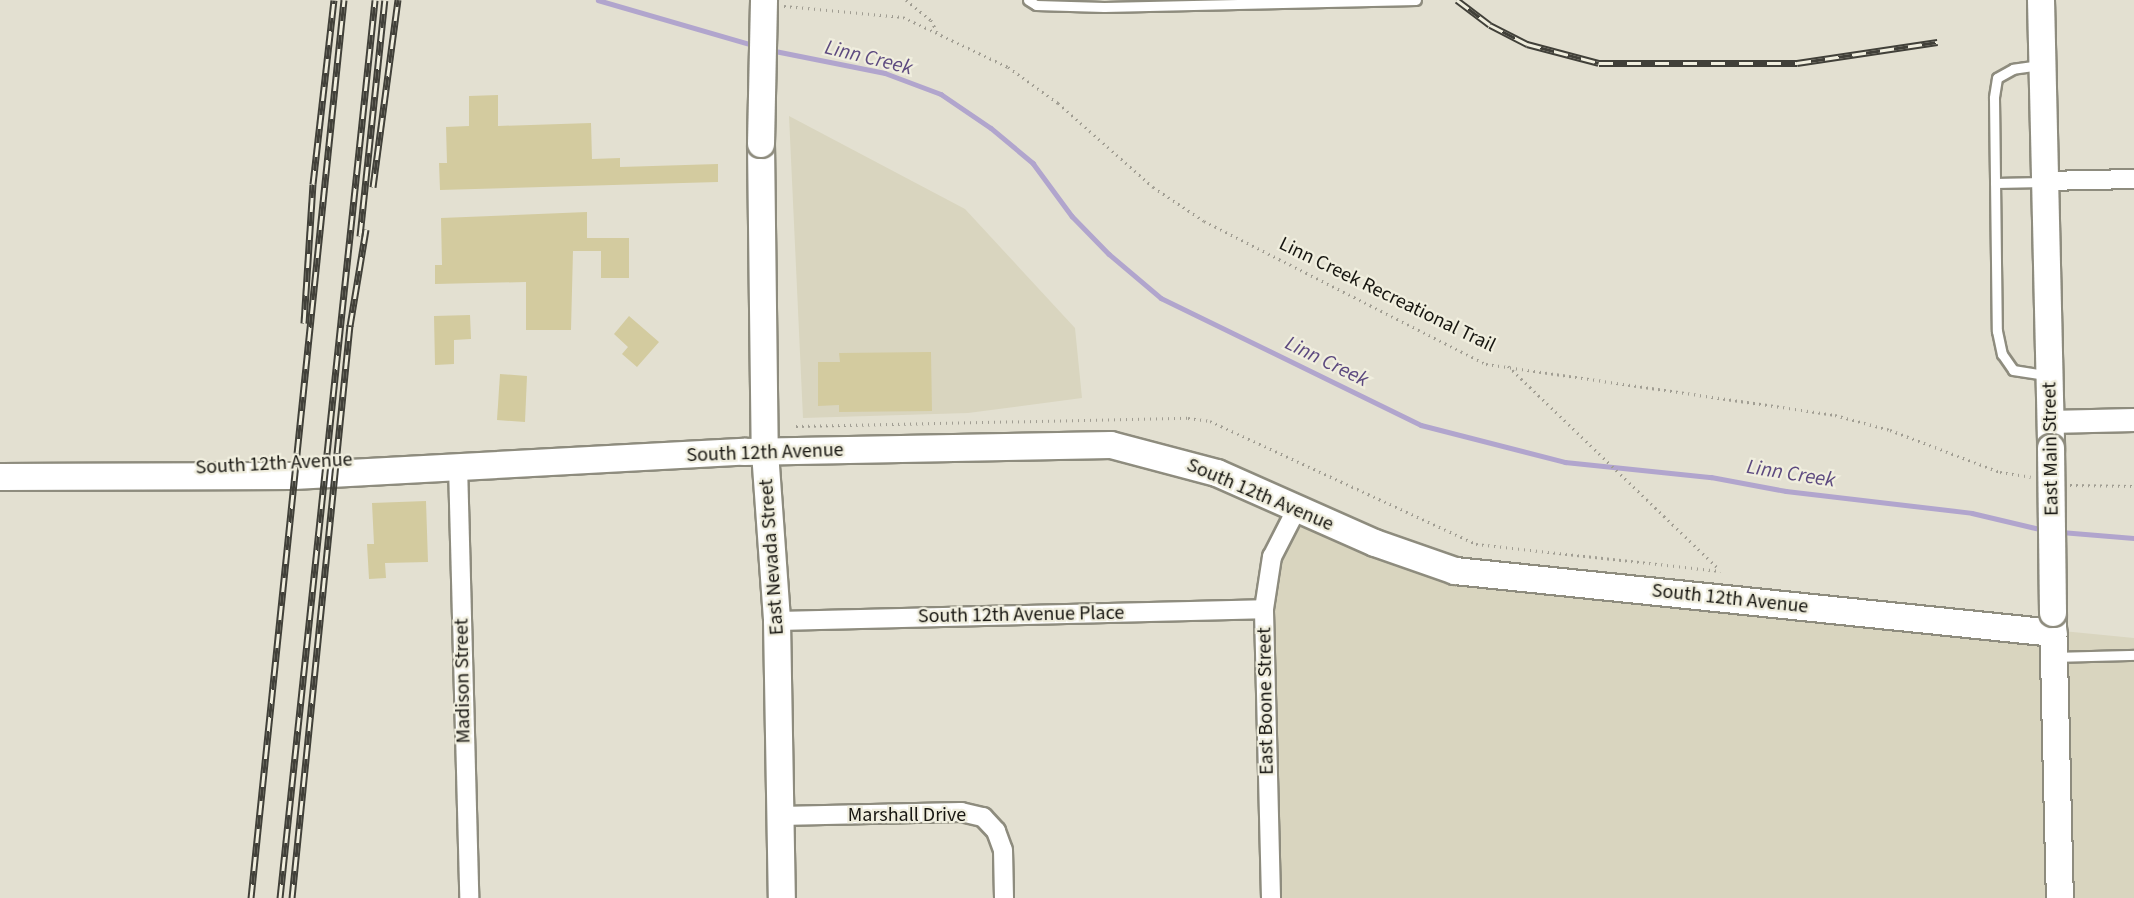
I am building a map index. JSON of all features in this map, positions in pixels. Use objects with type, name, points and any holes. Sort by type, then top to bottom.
[{"type":"main road","name":"East Main Street","points":[[2041,0],[2060,898]]},
{"type":"main road","name":"East Nevada Street","points":[[769,2],[760,144],[765,452],[777,621],[782,898]]},
{"type":"main road","name":"South 12th Avenue","points":[[0,477],[162,474],[294,476],[428,471],[458,465],[765,452],[1111,445],[1217,473],[1374,543],[1455,571],[2054,634]]},
{"type":"street","points":[[2045,182],[2134,179]]},
{"type":"street","points":[[2050,422],[2134,420]]},
{"type":"street","name":"Madison Street","points":[[458,465],[469,898]]},
{"type":"street","name":"East Boone Street","points":[[1271,898],[1264,609],[1272,557],[1296,510]]},
{"type":"street","name":"South 12th Avenue Place","points":[[777,621],[1264,609]]},
{"type":"street","name":"Marshall Drive","points":[[780,816],[961,812],[983,818],[996,831],[1003,850],[1004,898]]},
{"type":"lane","points":[[1028,0],[1036,5],[1104,7],[1416,0]]},
{"type":"lane","points":[[2043,65],[2013,69],[1997,78],[1994,98],[1997,331],[2002,354],[2013,370],[2049,376]]},
{"type":"lane","points":[[1995,183],[2045,182]]},
{"type":"lane","points":[[2054,634],[2134,655]]},
{"type":"path","points":[[906,0],[931,20],[937,32]]},
{"type":"path","name":"Linn Creek Recreational Trail","points":[[769,2],[903,17],[1008,67],[1058,104],[1153,187],[1204,221],[1486,364],[1835,415],[1890,430],[2000,472],[2042,479]]},
{"type":"path","points":[[1508,366],[1721,571]]},
{"type":"path","points":[[2062,483],[2083,487],[2134,486]]},
{"type":"shaded area","points":[[789,116],[965,209],[1075,328],[1082,398],[968,413],[803,418]]},
{"type":"shaded area","points":[[1296,510],[1455,571],[2134,638],[2134,898],[1271,898],[1264,609]]},
{"type":"building","points":[[498,95],[498,126],[591,123],[592,159],[620,158],[620,167],[718,164],[718,182],[440,190],[439,163],[447,163],[446,127],[469,126],[469,96]]},
{"type":"building","points":[[587,212],[587,238],[629,238],[629,278],[601,278],[601,251],[573,251],[571,330],[526,330],[526,282],[435,284],[435,265],[442,265],[441,218]]},
{"type":"building","points":[[470,315],[471,339],[454,340],[454,364],[435,365],[434,316]]},
{"type":"building","points":[[629,316],[659,342],[637,367],[622,354],[628,347],[614,334]]},
{"type":"building","points":[[931,352],[932,411],[839,412],[839,405],[818,406],[818,362],[840,362],[839,353]]},
{"type":"building","points":[[500,374],[527,376],[525,422],[497,420]]},
{"type":"building","points":[[426,501],[428,562],[385,563],[386,578],[369,579],[367,544],[374,544],[372,503]]},
{"type":"waterway","name":"Linn Creek","points":[[598,0],[756,46]]},
{"type":"waterway","name":"Linn Creek","points":[[770,50],[885,73],[941,94],[991,128],[1033,163],[1072,216],[1109,254],[1161,298],[1421,425],[1565,462],[1711,477],[1786,491],[1972,513],[2044,530]]},
{"type":"waterway","name":"Linn Creek","points":[[2061,532],[2134,538]]},
{"type":"railway","points":[[304,323],[313,184],[334,0]]},
{"type":"railway","points":[[251,898],[344,0]]},
{"type":"railway","points":[[280,898],[375,0]]},
{"type":"railway","points":[[360,236],[385,0]]},
{"type":"railway","points":[[373,187],[398,0]]},
{"type":"railway","points":[[1457,0],[1490,25],[1527,44],[1599,63],[1797,63],[1937,42]]},
{"type":"railway","points":[[350,326],[366,229]]},
{"type":"railway","points":[[292,898],[350,325]]}]
